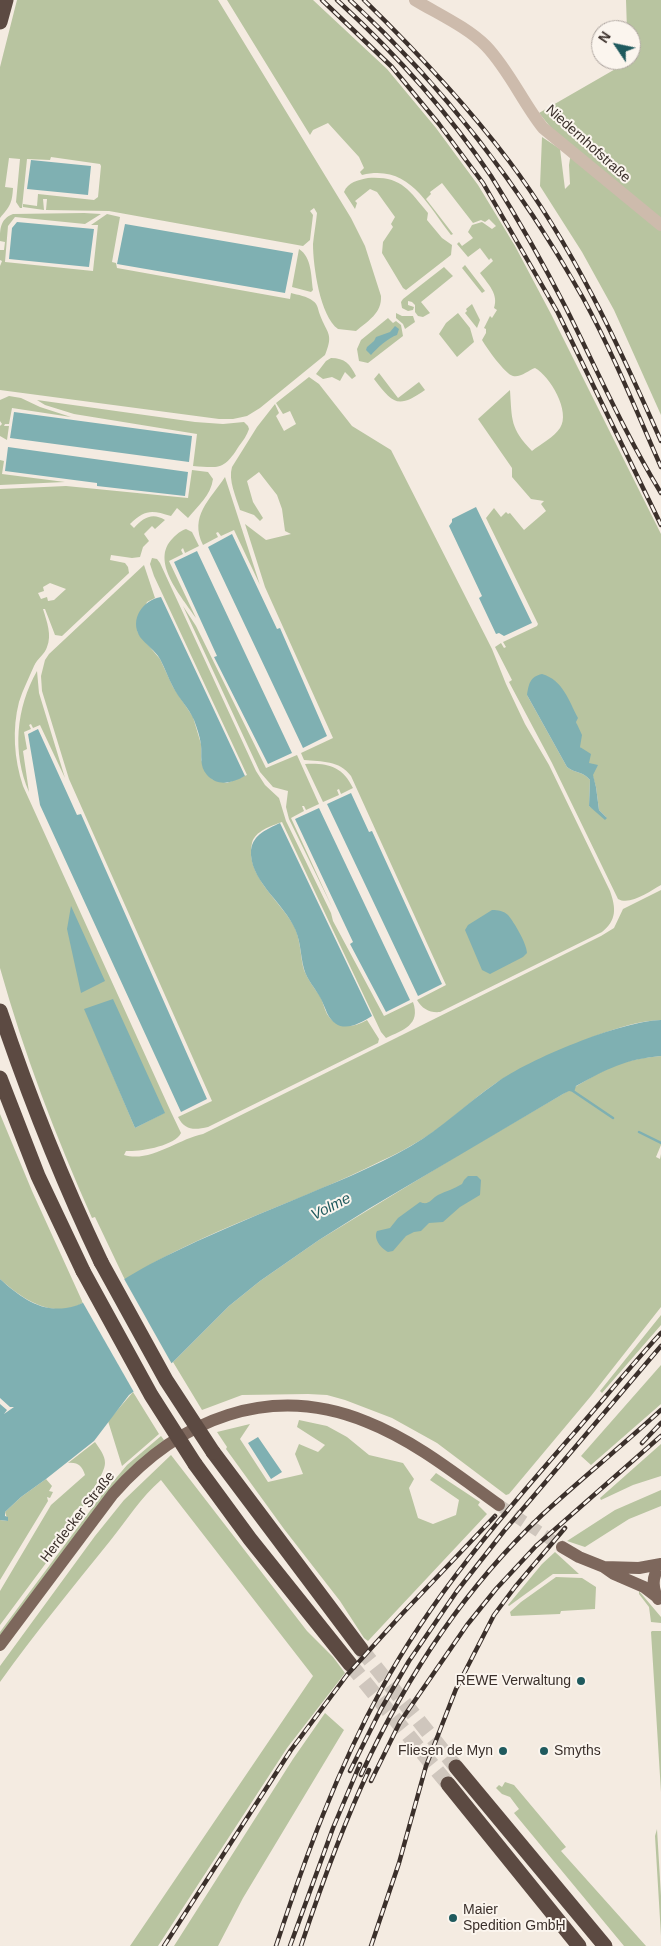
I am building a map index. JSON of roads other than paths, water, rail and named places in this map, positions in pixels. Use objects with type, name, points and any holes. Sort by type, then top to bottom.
[{"type":"highway","points":[[0,22],[6,0]]},
{"type":"highway","points":[[0,1011],[37,1115],[101,1262],[166,1380],[213,1452],[361,1649]]},
{"type":"highway","points":[[0,1078],[38,1176],[83,1271],[151,1395],[195,1464],[256,1547],[350,1664]]},
{"type":"highway","points":[[456,1767],[605,1946]]},
{"type":"highway","points":[[448,1784],[578,1946]]},
{"type":"main road","name":"Herdecker Straße","points":[[0,1645],[97,1515],[129,1476],[171,1441],[205,1422],[224,1415],[244,1410],[294,1405],[322,1408],[352,1416],[392,1433],[414,1446],[499,1504]]},
{"type":"main road","points":[[562,1547],[578,1557],[604,1567],[614,1574],[644,1587],[659,1600]]},
{"type":"main road","points":[[604,1567],[639,1568],[661,1564]]},
{"type":"main road","points":[[659,1600],[654,1580],[661,1564]]},
{"type":"street","name":"Niedernhofstraße","points":[[414,0],[457,25],[486,46],[502,66],[530,111],[544,128],[661,225]]},
{"type":"water","points":[[31,160],[91,166],[88,195],[27,189]]},
{"type":"water","points":[[17,222],[94,229],[89,267],[9,259],[12,228]]},
{"type":"water","points":[[125,224],[293,253],[285,293],[117,264]]},
{"type":"water","points":[[395,326],[399,329],[397,335],[371,355],[366,350],[376,337],[390,332]]},
{"type":"water","points":[[14,412],[192,436],[189,462],[10,438]]},
{"type":"water","points":[[8,447],[188,472],[185,496],[97,486],[97,483],[5,471]]},
{"type":"water","points":[[476,507],[532,623],[504,636],[499,633],[496,634],[479,598],[482,596],[449,526],[452,519]]},
{"type":"water","points":[[232,534],[277,629],[280,628],[327,736],[303,748],[208,547]]},
{"type":"water","points":[[197,551],[292,753],[268,764],[214,657],[217,656],[174,562]]},
{"type":"water","points":[[161,597],[245,776],[225,783],[211,779],[204,772],[200,739],[194,720],[171,684],[160,659],[140,637],[136,624],[140,611],[149,602]]},
{"type":"water","points":[[542,674],[560,686],[578,718],[576,722],[582,735],[580,747],[591,754],[589,763],[598,765],[593,775],[599,810],[607,818],[605,820],[589,806],[590,780],[585,775],[567,767],[527,695],[531,681]]},
{"type":"water","points":[[38,729],[77,815],[81,814],[207,1099],[181,1112],[40,805],[28,734]]},
{"type":"water","points":[[351,793],[369,832],[372,831],[442,984],[418,996],[327,804]]},
{"type":"water","points":[[319,808],[410,1000],[386,1012],[350,944],[353,942],[295,819]]},
{"type":"water","points":[[280,823],[372,1016],[360,1023],[342,1026],[331,1020],[305,973],[296,930],[255,871],[252,861],[252,844],[266,830]]},
{"type":"water","points":[[71,906],[105,981],[81,993],[67,929]]},
{"type":"water","points":[[492,910],[501,911],[508,915],[523,939],[527,953],[523,957],[490,974],[482,970],[465,930],[468,925]]},
{"type":"water","points":[[113,999],[165,1113],[135,1128],[84,1009]]},
{"type":"water","name":"Volme","points":[[661,1020],[661,1056],[627,1062],[576,1086],[574,1092],[569,1091],[563,1094],[370,1208],[319,1240],[260,1281],[229,1306],[173,1362],[129,1395],[94,1441],[21,1497],[5,1512],[8,1521],[0,1520],[0,1404],[7,1410],[4,1414],[14,1407],[10,1407],[0,1398],[0,1279],[22,1297],[47,1308],[66,1308],[81,1304],[150,1264],[181,1249],[397,1154],[433,1131],[496,1083],[530,1063],[600,1034],[644,1022]]},
{"type":"water","points":[[468,1176],[477,1176],[481,1180],[480,1195],[460,1207],[443,1222],[429,1223],[421,1231],[406,1236],[393,1251],[388,1252],[380,1246],[376,1237],[377,1231],[390,1228],[398,1218],[420,1202],[428,1203],[438,1195],[462,1184]]},
{"type":"water","points":[[258,1437],[282,1472],[271,1479],[248,1443]]},
{"type":"waterway","points":[[573,1091],[613,1118]]},
{"type":"waterway","points":[[639,1132],[661,1143]]},
{"type":"tunnel","points":[[499,1505],[562,1547]]},
{"type":"tunnel","points":[[361,1649],[456,1767]]},
{"type":"tunnel","points":[[350,1664],[448,1784]]},
{"type":"railway","points":[[322,0],[392,67],[439,124],[483,183],[558,313],[661,525]]},
{"type":"railway","points":[[337,0],[379,40],[419,84],[457,129],[491,176],[548,274],[623,425],[661,493]]},
{"type":"railway","points":[[350,0],[384,33],[449,103],[507,178],[534,217],[594,319],[661,467]]},
{"type":"railway","points":[[364,0],[457,98],[509,161],[532,193],[554,227],[593,296],[661,441]]},
{"type":"railway","points":[[276,1946],[310,1847],[336,1782],[366,1719],[401,1655],[444,1591],[492,1529],[661,1333]]},
{"type":"railway","points":[[350,1771],[381,1709],[409,1661],[457,1591],[504,1531],[661,1346]]},
{"type":"railway","points":[[361,1775],[378,1739],[417,1670],[462,1604],[487,1573],[542,1515],[661,1410]]},
{"type":"railway","points":[[642,1443],[661,1423]]},
{"type":"railway","points":[[371,1781],[400,1722],[467,1625],[496,1589],[536,1546],[661,1436]]},
{"type":"railway","points":[[164,1946],[291,1750],[347,1675],[495,1516]]},
{"type":"railway","points":[[371,1946],[399,1863],[426,1766],[456,1689],[494,1615],[565,1528]]},
{"type":"railway","points":[[290,1946],[333,1828],[360,1764]]},
{"type":"railway","points":[[301,1946],[332,1857],[369,1770]]},
{"type":"place","name":"REWE Verwaltung","points":[[581,1681]]},
{"type":"place","name":"Fliesen de Myn","points":[[503,1751]]},
{"type":"place","name":"Smyths","points":[[544,1751]]},
{"type":"place","name":"Maier Spedition GmbH","points":[[453,1918]]}]
